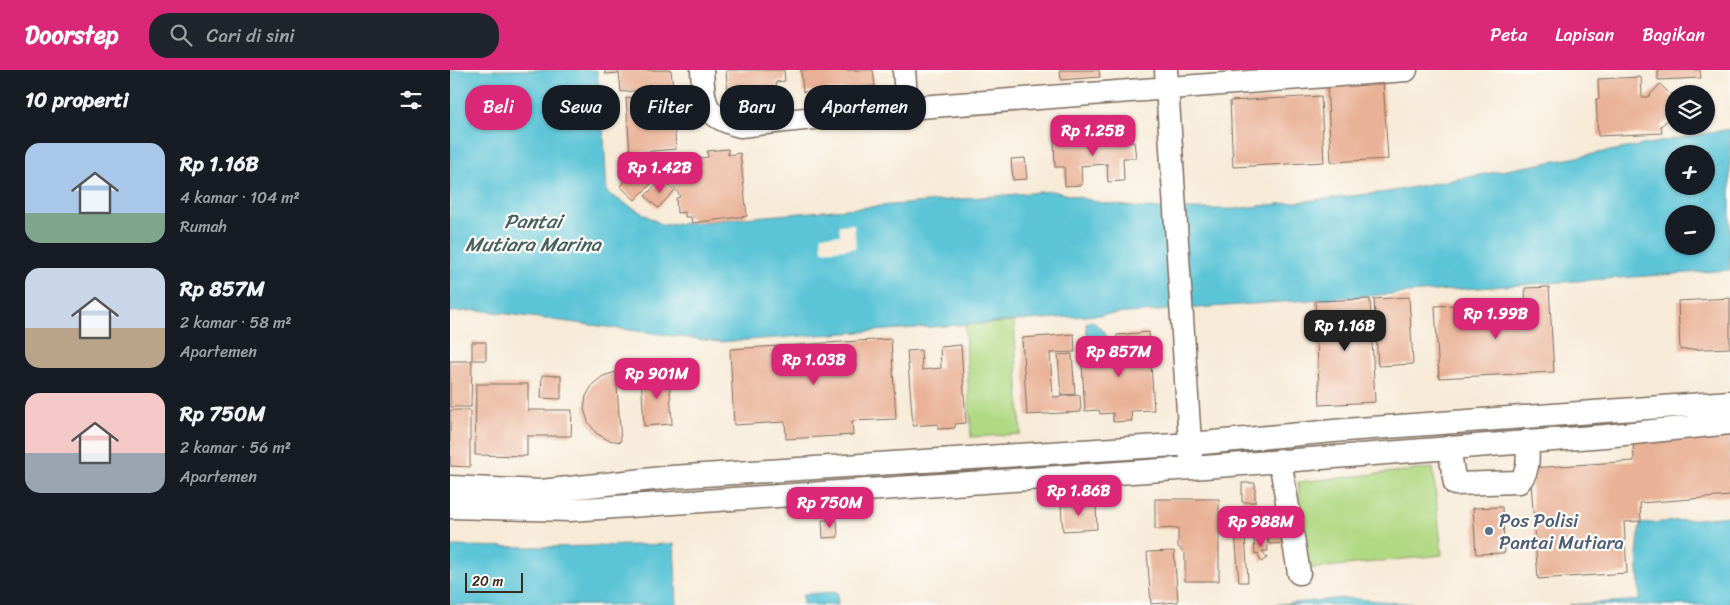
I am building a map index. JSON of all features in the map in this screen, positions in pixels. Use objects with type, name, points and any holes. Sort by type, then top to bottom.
[{"type":"street","points":[[702,70],[704,99],[712,112],[722,121],[740,126],[804,119]]},
{"type":"street","points":[[904,70],[905,85]]},
{"type":"street","points":[[926,106],[1166,79],[1406,70]]},
{"type":"street","points":[[1166,79],[1192,468]]},
{"type":"street","points":[[450,487],[542,491],[672,477],[1191,444],[1345,430],[1730,402]]},
{"type":"street","points":[[450,507],[570,510],[1192,468],[1730,423]]},
{"type":"street","points":[[1449,447],[1455,484],[1519,482],[1525,476],[1528,466],[1527,441]]},
{"type":"street","points":[[1280,460],[1299,573]]},
{"type":"green space","points":[[1014,322],[1021,434],[971,437],[965,325]]},
{"type":"green space","points":[[1433,468],[1442,555],[1307,569],[1298,482]]},
{"type":"water","name":"Pantai Mutiara Marina","points":[[450,70],[597,70],[599,85],[542,85],[542,130],[603,130],[607,193],[663,225],[1052,191],[1103,203],[1142,208],[1233,209],[1387,192],[1697,135],[1715,135],[1715,132],[1730,129],[1730,270],[720,342],[478,310],[450,312]]},
{"type":"water","points":[[1092,321],[1103,330],[1110,344],[1088,345],[1086,323]]},
{"type":"water","points":[[1730,516],[1730,605],[1569,605],[1640,600],[1637,554],[1640,524]]},
{"type":"water","points":[[674,544],[677,605],[450,605],[450,546],[551,547]]},
{"type":"water","points":[[837,592],[838,605],[803,605],[803,594]]},
{"type":"water","points":[[1346,598],[1426,605],[1271,605]]},
{"type":"pier","points":[[854,224],[856,248],[822,251],[821,235],[840,235],[839,225]]},
{"type":"building","points":[[605,70],[671,70],[673,85],[630,85],[630,91],[621,92],[619,73],[605,74]]},
{"type":"building","points":[[726,70],[784,70],[785,81],[776,82],[776,85],[727,85]]},
{"type":"building","points":[[801,70],[873,70],[875,85],[804,85],[803,92]]},
{"type":"building","points":[[1060,70],[1099,70],[1100,77],[1061,80]]},
{"type":"building","points":[[1658,70],[1700,70],[1701,78],[1658,80]]},
{"type":"building","points":[[1641,77],[1642,97],[1648,97],[1660,84],[1665,89],[1665,122],[1661,126],[1662,133],[1598,136],[1596,99],[1599,99],[1598,79]]},
{"type":"building","points":[[1383,80],[1388,159],[1331,162],[1327,83]]},
{"type":"building","points":[[1321,96],[1324,162],[1233,167],[1230,101]]},
{"type":"building","points":[[626,98],[630,98],[630,130],[675,130],[676,149],[630,153]]},
{"type":"building","points":[[1123,136],[1123,143],[1134,142],[1136,158],[1123,158],[1124,181],[1108,182],[1107,164],[1081,166],[1082,185],[1065,186],[1064,167],[1055,167],[1054,140]]},
{"type":"building","points":[[728,149],[728,155],[740,153],[747,216],[692,223],[691,217],[685,217],[685,212],[677,213],[676,198],[680,197],[670,183],[682,168],[689,165],[694,159],[708,157],[707,151]]},
{"type":"building","points":[[654,152],[668,167],[635,200],[620,186]]},
{"type":"building","points":[[1025,158],[1027,179],[1013,180],[1011,159]]},
{"type":"building","points":[[662,179],[674,191],[658,208],[645,196]]},
{"type":"building","points":[[1549,287],[1554,372],[1439,378],[1435,306],[1472,304],[1473,319],[1526,316],[1525,288]]},
{"type":"building","points":[[1409,297],[1413,364],[1378,366],[1374,299]]},
{"type":"building","points":[[1730,298],[1730,348],[1680,350],[1678,301]]},
{"type":"building","points":[[1370,299],[1375,402],[1320,405],[1315,301]]},
{"type":"building","points":[[1149,332],[1154,410],[1131,411],[1132,421],[1113,422],[1113,413],[1100,414],[1099,410],[1085,411],[1081,351],[1118,349],[1117,335]]},
{"type":"building","points":[[1074,334],[1075,352],[1050,353],[1053,397],[1080,395],[1081,412],[1027,415],[1022,338]]},
{"type":"building","points":[[891,339],[896,419],[852,421],[853,435],[786,439],[785,422],[734,425],[730,349]]},
{"type":"building","points":[[472,342],[486,342],[486,360],[472,360]]},
{"type":"building","points":[[961,345],[966,423],[955,424],[955,428],[938,429],[938,424],[913,426],[907,351],[921,350],[922,370],[941,368],[940,347]]},
{"type":"building","points":[[1072,354],[1075,394],[1061,395],[1058,355]]},
{"type":"building","points":[[450,361],[472,361],[471,407],[450,407]]},
{"type":"building","points":[[616,372],[621,442],[608,440],[596,433],[588,422],[584,409],[586,396],[593,384],[603,376]]},
{"type":"building","points":[[669,373],[672,424],[644,426],[641,375]]},
{"type":"building","points":[[542,375],[561,376],[561,399],[541,398]]},
{"type":"building","points":[[476,384],[528,384],[528,410],[572,410],[571,436],[527,436],[527,456],[475,455]]},
{"type":"building","points":[[450,410],[470,410],[470,467],[450,466]]},
{"type":"building","points":[[1730,433],[1730,496],[1640,503],[1641,521],[1624,522],[1627,573],[1538,579],[1530,468],[1634,461],[1633,441]]},
{"type":"building","points":[[1242,483],[1255,483],[1255,502],[1242,502]]},
{"type":"building","points":[[1155,499],[1219,499],[1219,581],[1185,581],[1185,553],[1178,547],[1178,528],[1155,529]]},
{"type":"building","points":[[1096,504],[1097,529],[1063,531],[1061,506]]},
{"type":"building","name":"Pos Polisi Pantai Mutiara","points":[[1502,507],[1505,553],[1476,554],[1473,508]]},
{"type":"building","points":[[1274,516],[1275,525],[1285,524],[1286,543],[1269,544],[1268,532],[1245,534],[1248,582],[1239,582],[1235,533],[1230,533],[1229,519]]},
{"type":"building","points":[[822,520],[837,520],[838,537],[823,538]]},
{"type":"building","points":[[1267,538],[1268,551],[1262,551],[1267,558],[1261,562],[1258,553],[1255,554],[1254,539]]},
{"type":"building","points":[[1174,551],[1178,602],[1151,604],[1147,552]]},
{"type":"place","name":"Pos Polisi Pantai Mutiara","points":[[1489,531]]}]
